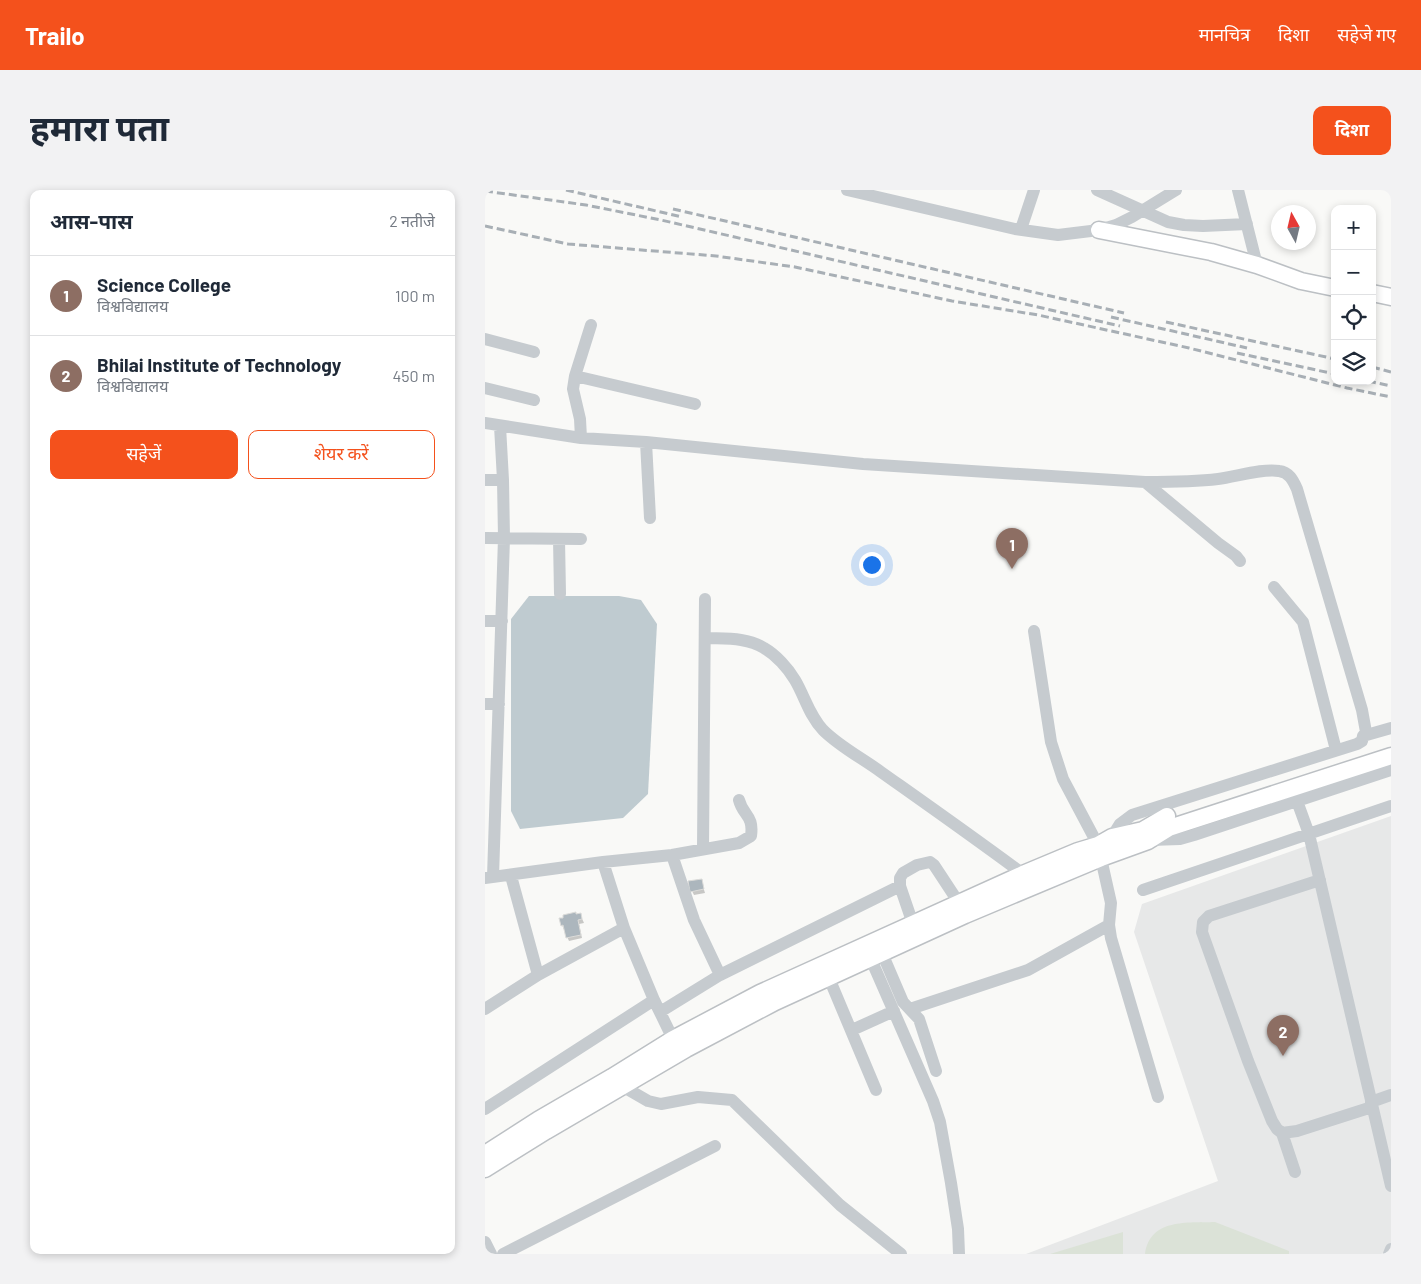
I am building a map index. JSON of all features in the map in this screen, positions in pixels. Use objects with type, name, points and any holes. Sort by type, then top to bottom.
[{"type":"main road","points":[[1099,230],[1211,252],[1257,265],[1295,280],[1331,287]]},
{"type":"main road","points":[[1376,294],[1391,297]]},
{"type":"main road","points":[[485,1169],[686,1049],[767,1006],[1104,847],[1143,830],[1391,746]]},
{"type":"main road","points":[[485,1154],[538,1120],[673,1040],[760,993],[1023,874],[1078,850],[1148,840],[1167,822],[1391,756]]},
{"type":"street","points":[[847,190],[891,195],[1021,229],[1058,235],[1077,234],[1116,225],[1177,190]]},
{"type":"street","points":[[1021,229],[1033,190]]},
{"type":"street","points":[[1097,190],[1168,222],[1203,226],[1247,224]]},
{"type":"street","points":[[1238,190],[1257,265]]},
{"type":"street","points":[[581,438],[580,419],[573,389],[575,376],[591,325]]},
{"type":"street","points":[[485,338],[534,352]]},
{"type":"street","points":[[575,376],[695,404]]},
{"type":"street","points":[[485,388],[534,400]]},
{"type":"street","points":[[485,423],[581,438],[646,442],[863,464],[1145,482],[1189,482],[1271,470],[1287,473],[1293,479],[1297,488],[1362,710],[1366,732],[1362,741],[1132,815],[1120,824],[1104,847]]},
{"type":"street","points":[[499,426],[503,480],[504,538],[499,704],[489,878],[603,862],[672,855],[739,843],[751,836],[752,828],[750,819],[739,800]]},
{"type":"street","points":[[646,442],[650,518]]},
{"type":"street","points":[[485,480],[503,480]]},
{"type":"street","points":[[1145,482],[1240,561]]},
{"type":"street","points":[[485,538],[581,539]]},
{"type":"street","points":[[559,539],[560,594]]},
{"type":"street","points":[[1274,587],[1303,622],[1336,750]]},
{"type":"street","points":[[703,849],[705,599]]},
{"type":"street","points":[[485,621],[502,621]]},
{"type":"street","points":[[1034,631],[1051,742],[1063,779],[1104,847],[1111,904],[1109,925],[1111,938],[1158,1097]]},
{"type":"street","points":[[705,638],[753,642],[765,648],[784,665],[795,679],[810,712],[823,730],[843,747],[875,767],[1023,874]]},
{"type":"street","points":[[485,704],[499,704]]},
{"type":"street","points":[[1363,736],[1391,728]]},
{"type":"street","points":[[1148,840],[1180,839],[1391,770]]},
{"type":"street","points":[[1297,801],[1309,834],[1391,1186]]},
{"type":"street","points":[[1143,890],[1391,806]]},
{"type":"street","points":[[672,855],[694,920],[720,975]]},
{"type":"street","points":[[603,862],[624,928],[673,1040]]},
{"type":"street","points":[[913,924],[900,886],[900,878],[917,865],[930,862],[934,865],[959,903]]},
{"type":"street","points":[[511,876],[538,975]]},
{"type":"street","points":[[1295,1172],[1282,1133],[1272,1121],[1248,1061],[1202,932],[1202,926],[1209,916],[1319,880]]},
{"type":"street","points":[[660,1012],[720,975],[900,886]]},
{"type":"street","points":[[910,1009],[1028,970],[1109,925]]},
{"type":"street","points":[[485,1009],[538,975],[624,928]]},
{"type":"street","points":[[876,955],[903,1002],[919,1019],[936,1071]]},
{"type":"street","points":[[876,955],[894,1011],[941,1122],[958,1229],[959,1254]]},
{"type":"street","points":[[829,978],[876,1090]]},
{"type":"street","points":[[485,1109],[654,1000]]},
{"type":"street","points":[[852,1030],[894,1011]]},
{"type":"street","points":[[623,1086],[654,1103],[661,1104],[698,1097],[732,1100],[840,1205],[901,1254]]},
{"type":"street","points":[[1282,1133],[1297,1131],[1372,1104],[1391,1095]]},
{"type":"street","points":[[503,1254],[715,1146]]},
{"type":"street","points":[[485,1242],[491,1254]]},
{"type":"street","points":[[1389,1254],[1391,1249]]},
{"type":"shaded area","points":[[529,596],[619,596],[641,600],[657,624],[648,794],[623,818],[520,829],[511,811],[511,619]]},
{"type":"shaded area","points":[[1391,816],[1391,1254],[1026,1254],[1218,1181],[1134,932],[1142,904]]},
{"type":"shaded area","points":[[1215,1222],[1289,1251],[1289,1254],[1145,1254],[1148,1242],[1162,1228],[1182,1223]]},
{"type":"shaded area","points":[[1123,1232],[1123,1254],[1050,1254]]},
{"type":"building","points":[[702,879],[704,889],[690,892],[688,881]]},
{"type":"building","points":[[576,912],[576,914],[581,913],[582,919],[578,920],[581,935],[566,938],[559,918]]},
{"type":"railway","points":[[566,190],[682,217]]},
{"type":"railway","points":[[485,191],[586,205],[661,220],[1120,326]]},
{"type":"railway","points":[[673,209],[1124,313]]},
{"type":"railway","points":[[485,226],[568,244],[716,256],[795,267],[952,301],[1038,315],[1189,348],[1347,388],[1391,397]]},
{"type":"railway","points":[[1111,317],[1247,348]]},
{"type":"railway","points":[[1166,322],[1331,358]]},
{"type":"railway","points":[[1237,353],[1331,373]]},
{"type":"railway","points":[[1376,368],[1391,372]]},
{"type":"railway","points":[[1376,383],[1391,386]]},
{"type":"place","name":"Science College","points":[[1012,569]]},
{"type":"place","name":"Bhilai Institute of Technology","points":[[1283,1056]]}]
